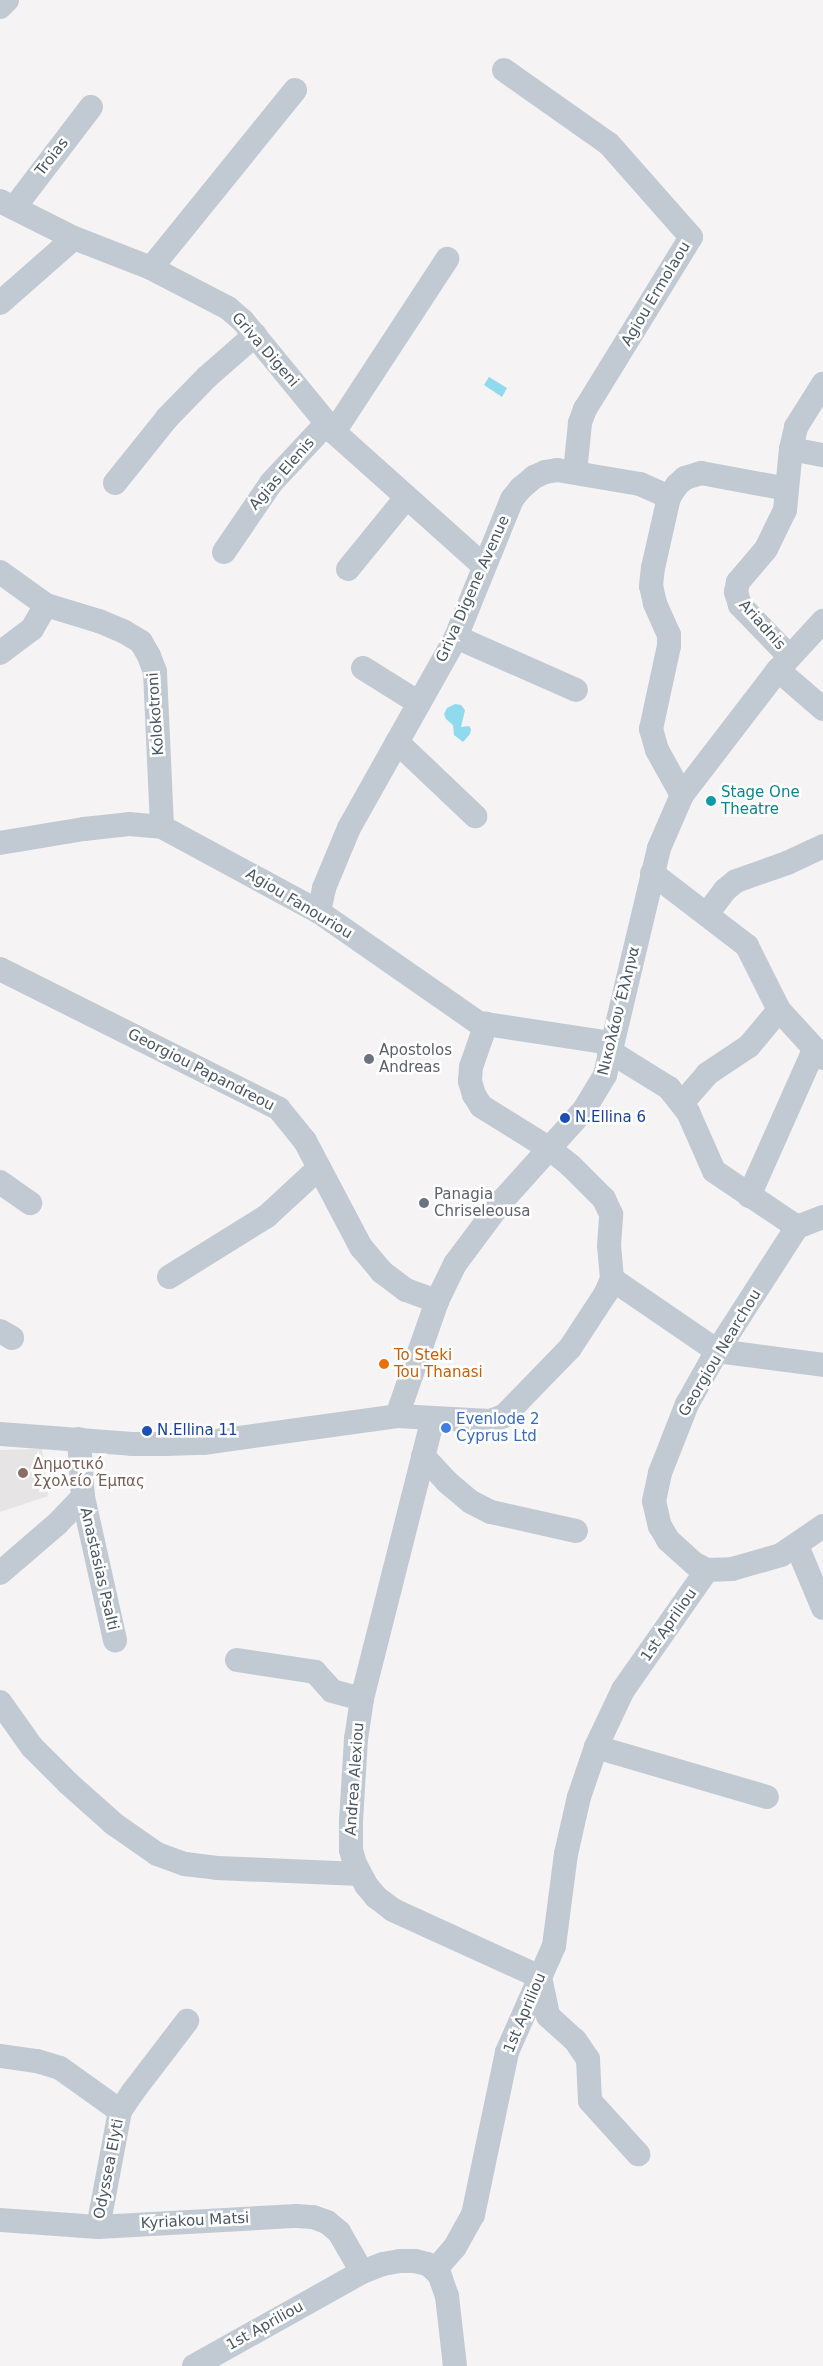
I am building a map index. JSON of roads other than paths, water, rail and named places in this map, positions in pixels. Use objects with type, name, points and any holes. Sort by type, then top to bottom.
[{"type":"street","points":[[0,7],[7,0]]},
{"type":"street","name":"Agiou Ermolaou","points":[[504,70],[609,144],[691,238],[585,409],[580,423],[575,472]]},
{"type":"street","points":[[151,268],[295,90]]},
{"type":"street","name":"Troias","points":[[7,204],[91,107]]},
{"type":"street","name":"Griva Digeni","points":[[7,204],[74,238],[151,268],[228,308],[255,336],[330,428],[484,566]]},
{"type":"street","points":[[0,303],[74,238]]},
{"type":"street","name":"Agias Elenis","points":[[224,552],[271,483],[330,428],[447,259]]},
{"type":"street","points":[[114,483],[167,418],[207,377],[255,336]]},
{"type":"street","name":"Ariadnis","points":[[823,384],[799,418],[791,449],[785,510],[777,531],[766,549],[738,582],[736,592],[740,605],[784,663],[823,709]]},
{"type":"street","points":[[791,449],[823,455]]},
{"type":"street","name":"Griva Digene Avenue","points":[[319,912],[324,888],[349,828],[456,637],[512,499],[520,488],[546,472],[557,470],[640,484],[669,497]]},
{"type":"street","points":[[682,795],[657,750],[651,729],[669,646],[669,635],[655,603],[651,586],[653,568],[669,497],[677,484],[685,478],[701,472],[788,489]]},
{"type":"street","points":[[348,569],[406,498]]},
{"type":"street","name":"Kolokotroni","points":[[0,572],[46,605],[123,630],[141,642],[155,672],[162,827]]},
{"type":"street","points":[[0,653],[32,629],[46,605]]},
{"type":"street","name":"Νικολάου Έλληνα","points":[[397,1416],[437,1301],[455,1264],[477,1233],[596,1093],[605,1074],[652,873],[659,848],[682,795],[784,663],[823,621]]},
{"type":"street","points":[[456,637],[576,690]]},
{"type":"street","points":[[363,668],[419,703]]},
{"type":"street","points":[[397,742],[475,816]]},
{"type":"street","name":"Agiou Fanouriou","points":[[0,843],[66,831],[129,824],[162,827],[319,912],[465,1016],[479,1023],[611,1048],[619,1057],[669,1088],[682,1102]]},
{"type":"street","points":[[708,914],[725,890],[736,881],[787,863],[823,846]]},
{"type":"street","points":[[652,873],[708,914],[747,946],[779,1010],[818,1054],[749,1196]]},
{"type":"street","name":"Georgiou Papandreou","points":[[0,969],[279,1109],[305,1141],[360,1247],[377,1266],[406,1290],[437,1301]]},
{"type":"street","points":[[779,1010],[749,1046],[707,1074],[682,1102],[714,1171],[797,1227],[823,1217]]},
{"type":"street","points":[[0,1434],[132,1444],[203,1443],[397,1416],[490,1421],[504,1416],[570,1348],[606,1293],[612,1279],[609,1246],[611,1214],[608,1206],[595,1189],[550,1149],[481,1106],[474,1095],[470,1081],[472,1067],[486,1024]]},
{"type":"street","points":[[169,1277],[267,1216],[319,1168]]},
{"type":"street","points":[[0,1182],[30,1203]]},
{"type":"street","name":"Georgiou Nearchou","points":[[707,1570],[695,1564],[668,1540],[660,1526],[654,1501],[660,1473],[680,1419],[717,1351],[797,1227]]},
{"type":"street","points":[[612,1279],[717,1351],[823,1365]]},
{"type":"street","name":"Andrea Alexiou","points":[[433,1418],[362,1699],[356,1739],[351,1821],[352,1850],[360,1874],[376,1897],[393,1910],[540,1977]]},
{"type":"street","name":"Anastasias Psalti","points":[[79,1439],[83,1497],[115,1640]]},
{"type":"street","points":[[423,1456],[447,1482],[471,1502],[491,1512],[576,1531]]},
{"type":"street","points":[[0,1573],[57,1524],[83,1497]]},
{"type":"street","points":[[707,1570],[732,1569],[761,1562],[797,1546],[823,1526]]},
{"type":"street","points":[[797,1546],[823,1608]]},
{"type":"street","name":"1st Apriliou","points":[[194,2366],[362,2272],[400,2260],[414,2261],[436,2270],[455,2247],[473,2215],[507,2052],[554,1946],[566,1854],[579,1797],[596,1747],[623,1690],[707,1570]]},
{"type":"street","points":[[237,1660],[315,1672],[332,1691],[362,1699]]},
{"type":"street","points":[[0,1702],[32,1747],[68,1784],[114,1824],[157,1854],[185,1864],[216,1868],[360,1874]]},
{"type":"street","points":[[596,1747],[767,1797]]},
{"type":"street","points":[[540,1977],[548,2016],[575,2040],[588,2059],[590,2101],[638,2154]]},
{"type":"street","name":"Odyssea Elyti","points":[[98,2227],[120,2111],[186,2021]]},
{"type":"street","name":"Odyssea Elyti","points":[[0,2056],[37,2061],[60,2068],[120,2111]]},
{"type":"street","name":"Kyriakou Matsi","points":[[0,2220],[98,2227],[297,2216],[313,2217],[327,2222],[339,2232],[362,2272]]},
{"type":"street","points":[[436,2270],[447,2296],[455,2366]]},
{"type":"water","points":[[489,377],[507,388],[502,397],[484,385]]},
{"type":"water","points":[[455,704],[461,705],[465,710],[461,727],[469,726],[471,729],[470,734],[463,742],[454,735],[453,725],[446,719],[444,714],[447,708]]},
{"type":"place","name":"Stage One Theatre","points":[[711,801]]},
{"type":"place","name":"Apostolos Andreas","points":[[369,1059]]},
{"type":"place","name":"N.Ellina 6","points":[[565,1118]]},
{"type":"place","name":"Panagia Chriseleousa","points":[[424,1203]]},
{"type":"place","name":"To Steki Tou Thanasi","points":[[384,1364]]},
{"type":"place","name":"Evenlode 2 Cyprus Ltd","points":[[446,1428]]},
{"type":"place","name":"N.Ellina 11","points":[[147,1431]]},
{"type":"place","name":"Δημοτικό Σχολείο Έμπας","points":[[23,1473]]}]
